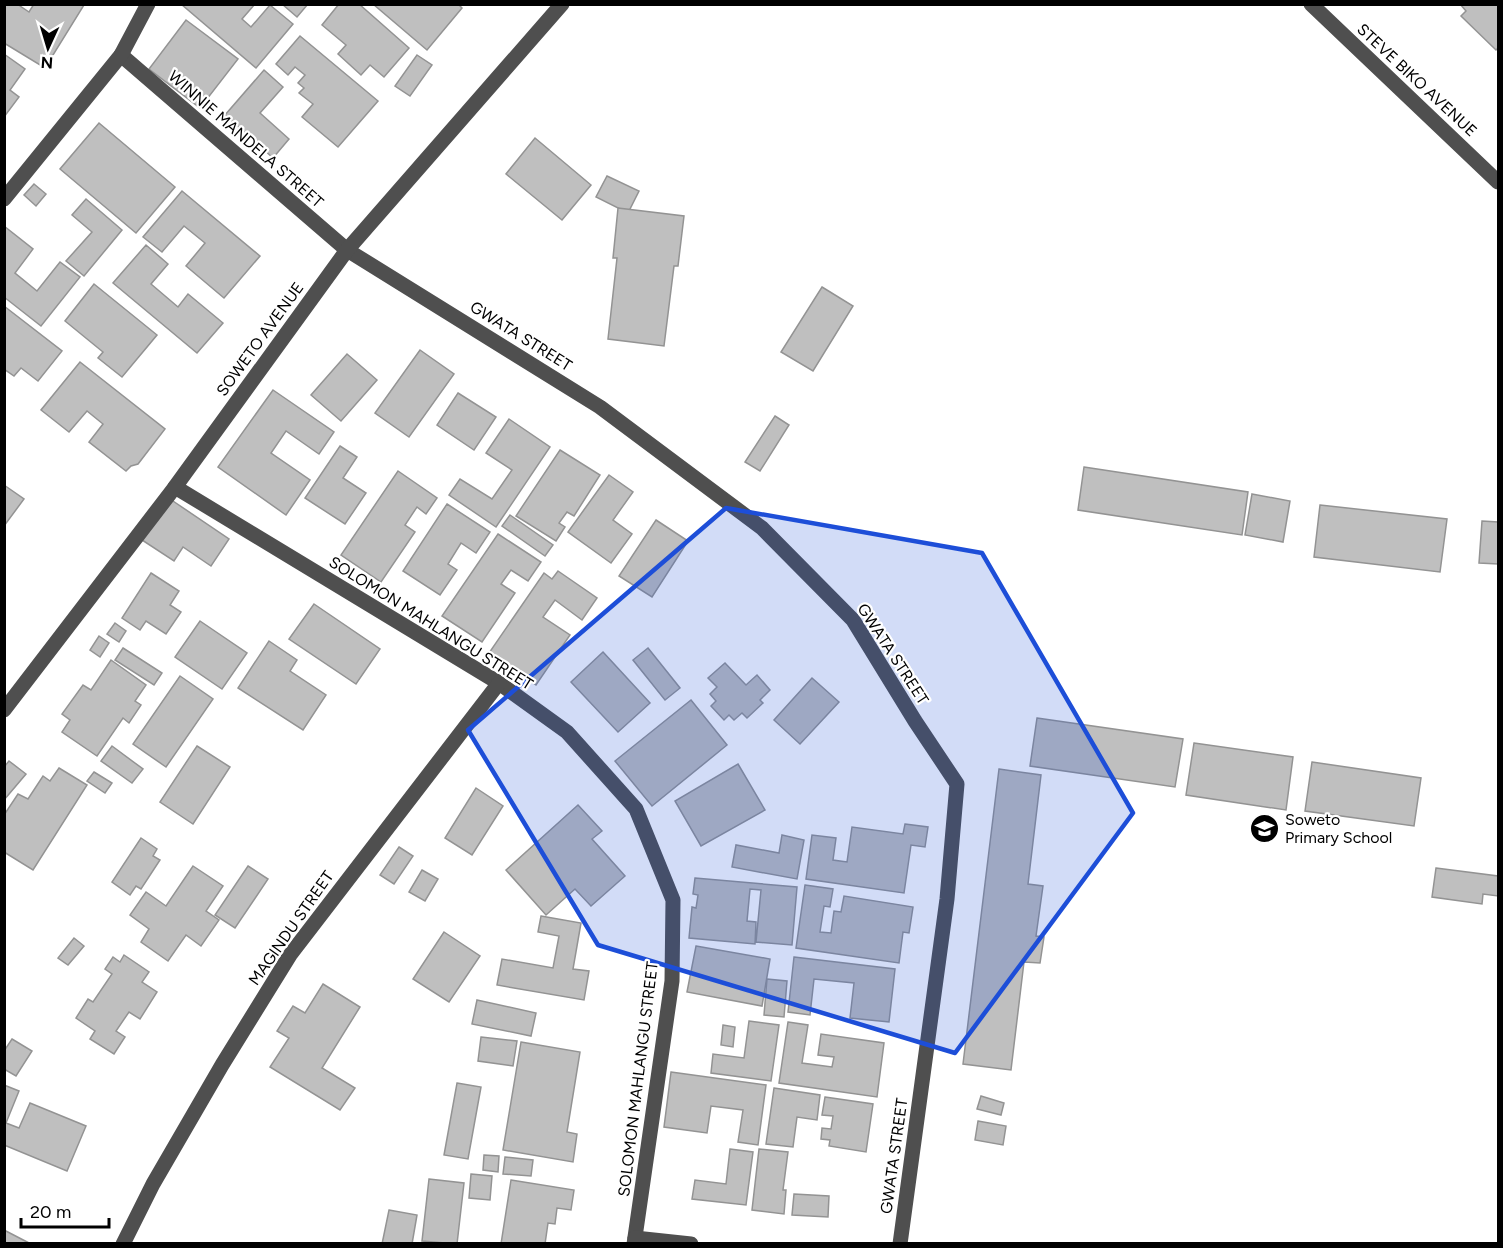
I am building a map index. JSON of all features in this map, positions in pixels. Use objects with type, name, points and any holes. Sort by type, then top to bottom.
[{"type":"street","points":[[4,199],[121,55],[147,4]]},
{"type":"street","name":"SOWETO AVENUE","points":[[4,710],[175,487],[347,250],[562,4]]},
{"type":"street","name":"STEVE BIKO AVENUE","points":[[1311,4],[1498,182]]},
{"type":"street","name":"WINNIE MANDELA STREET","points":[[121,55],[347,250]]},
{"type":"street","name":"GWATA STREET","points":[[347,250],[600,406],[762,528],[852,620],[957,784],[947,899],[900,1244]]},
{"type":"street","name":"SOLOMON MAHLANGU STREET","points":[[175,487],[499,683],[567,732],[636,808],[673,900],[672,981],[635,1241]]},
{"type":"street","name":"MAGINDU STREET","points":[[123,1244],[153,1184],[222,1065],[290,955],[499,683]]},
{"type":"street","points":[[635,1241],[691,1244]]},
{"type":"highlighted area","points":[[726,508],[982,553],[1133,813],[955,1053],[598,945],[468,730]]},
{"type":"building","points":[[4,4],[17,4],[29,12],[34,4],[84,5],[45,68],[4,43]]},
{"type":"building","points":[[181,4],[255,4],[242,19],[251,27],[270,5],[293,24],[256,68]]},
{"type":"building","points":[[282,4],[308,4],[297,17]]},
{"type":"building","points":[[339,4],[359,4],[409,48],[384,77],[370,65],[361,75],[338,54],[346,45],[322,25]]},
{"type":"building","points":[[373,4],[458,4],[462,8],[427,50]]},
{"type":"building","points":[[1460,4],[1498,4],[1498,48],[1496,50],[1461,16],[1466,11]]},
{"type":"building","points":[[186,20],[238,59],[200,108],[149,69]]},
{"type":"building","points":[[300,36],[378,101],[338,147],[302,117],[313,104],[299,93],[304,88],[298,83],[305,75],[295,67],[288,75],[276,64]]},
{"type":"building","points":[[4,54],[25,69],[10,90],[19,97],[4,117]]},
{"type":"building","points":[[417,55],[432,65],[410,96],[395,86]]},
{"type":"building","points":[[264,70],[283,87],[260,113],[289,139],[273,158],[225,115]]},
{"type":"building","points":[[99,123],[175,187],[136,233],[60,169]]},
{"type":"building","points":[[535,138],[591,185],[562,220],[506,174]]},
{"type":"building","points":[[607,176],[639,191],[628,213],[596,197]]},
{"type":"building","points":[[34,184],[46,194],[36,206],[24,195]]},
{"type":"building","points":[[182,191],[260,256],[224,298],[186,266],[205,243],[184,226],[162,252],[143,237]]},
{"type":"building","points":[[86,199],[122,230],[84,276],[66,261],[92,232],[72,215]]},
{"type":"building","points":[[618,208],[684,216],[678,266],[674,266],[664,346],[608,339],[617,258],[613,258]]},
{"type":"building","points":[[4,226],[33,249],[15,273],[37,291],[60,262],[80,277],[41,326],[4,297]]},
{"type":"building","points":[[146,245],[168,264],[151,284],[178,307],[188,294],[223,323],[197,353],[113,283]]},
{"type":"building","points":[[94,284],[157,335],[122,377],[98,358],[103,352],[65,321]]},
{"type":"building","points":[[822,287],[853,306],[813,371],[781,352]]},
{"type":"building","points":[[4,306],[62,351],[38,381],[21,368],[14,376],[4,369]]},
{"type":"building","points":[[420,350],[454,374],[409,437],[375,413]]},
{"type":"building","points":[[347,354],[377,380],[341,421],[311,395]]},
{"type":"building","points":[[80,362],[165,429],[138,464],[126,471],[89,442],[103,424],[87,411],[69,432],[41,410]]},
{"type":"building","points":[[273,390],[334,432],[319,454],[286,431],[271,453],[310,480],[286,515],[218,467]]},
{"type":"building","points":[[458,393],[496,417],[474,450],[437,425]]},
{"type":"building","points":[[775,416],[789,425],[760,471],[745,462]]},
{"type":"building","points":[[509,419],[550,447],[496,527],[449,495],[460,479],[492,499],[512,470],[486,453]]},
{"type":"building","points":[[340,446],[357,457],[343,478],[366,493],[345,524],[305,498]]},
{"type":"building","points":[[560,450],[600,475],[574,516],[567,512],[559,523],[565,527],[556,541],[516,516]]},
{"type":"building","points":[[1084,467],[1248,492],[1242,535],[1078,510]]},
{"type":"building","points":[[398,471],[437,498],[426,514],[417,507],[405,525],[415,532],[381,582],[341,555]]},
{"type":"building","points":[[609,475],[633,492],[613,520],[632,534],[611,563],[568,532]]},
{"type":"building","points":[[4,485],[24,499],[4,526]]},
{"type":"building","points":[[1252,494],[1290,501],[1283,542],[1245,535]]},
{"type":"building","points":[[170,499],[229,539],[211,566],[183,547],[174,561],[142,540]]},
{"type":"building","points":[[447,504],[490,532],[476,553],[461,543],[448,564],[457,570],[440,595],[403,571]]},
{"type":"building","points":[[1320,505],[1447,519],[1440,572],[1314,557]]},
{"type":"building","points":[[510,515],[553,545],[545,556],[502,526]]},
{"type":"building","points":[[656,520],[688,541],[652,597],[619,576]]},
{"type":"building","points":[[1482,521],[1498,522],[1498,564],[1479,563]]},
{"type":"building","points":[[498,534],[541,562],[528,581],[511,570],[501,584],[515,593],[482,642],[442,616]]},
{"type":"building","points":[[558,571],[597,598],[582,620],[555,600],[543,617],[570,635],[536,685],[489,653],[544,573],[552,579]]},
{"type":"building","points":[[151,573],[179,591],[170,605],[181,612],[166,634],[146,621],[140,630],[122,618]]},
{"type":"building","points":[[314,604],[380,649],[356,684],[289,639]]},
{"type":"building","points":[[200,621],[247,653],[222,689],[175,657]]},
{"type":"building","points":[[115,623],[126,631],[119,642],[107,634]]},
{"type":"building","points":[[99,636],[109,643],[100,657],[90,650]]},
{"type":"building","points":[[269,641],[297,660],[290,671],[326,695],[303,730],[238,688]]},
{"type":"building","points":[[123,648],[162,673],[154,685],[115,660]]},
{"type":"building","points":[[648,648],[680,688],[665,700],[633,660]]},
{"type":"building","points":[[603,652],[650,703],[618,732],[571,682]]},
{"type":"building","points":[[111,660],[146,685],[135,701],[141,705],[129,723],[123,718],[97,756],[62,732],[70,720],[62,714],[83,685],[91,690]]},
{"type":"building","points":[[725,663],[746,685],[757,675],[770,690],[760,700],[763,703],[747,718],[742,713],[734,720],[729,715],[724,720],[711,706],[716,701],[710,694],[717,687],[708,678]]},
{"type":"building","points":[[180,676],[213,699],[166,767],[133,744]]},
{"type":"building","points":[[812,678],[839,702],[800,744],[774,720]]},
{"type":"building","points":[[691,700],[727,745],[652,806],[615,761]]},
{"type":"building","points":[[1037,718],[1183,739],[1175,787],[1030,766]]},
{"type":"building","points":[[1194,743],[1293,757],[1286,810],[1186,795]]},
{"type":"building","points":[[112,746],[143,769],[132,783],[101,761]]},
{"type":"building","points":[[197,746],[230,767],[193,824],[160,802]]},
{"type":"building","points":[[9,761],[26,774],[4,800],[4,767]]},
{"type":"building","points":[[1312,762],[1421,778],[1414,826],[1305,811]]},
{"type":"building","points":[[738,764],[765,810],[701,846],[675,801]]},
{"type":"building","points":[[59,768],[87,785],[33,870],[4,852],[4,815],[18,794],[28,799],[43,776],[50,781]]},
{"type":"building","points":[[999,769],[1041,775],[1028,884],[1043,886],[1036,936],[1044,937],[1040,963],[1024,962],[1011,1070],[963,1064]]},
{"type":"building","points":[[94,772],[112,783],[105,793],[87,781]]},
{"type":"building","points":[[476,788],[503,806],[472,855],[445,838]]},
{"type":"building","points":[[578,805],[602,831],[592,839],[625,876],[591,906],[575,889],[546,915],[506,870]]},
{"type":"building","points":[[905,824],[928,827],[925,847],[911,845],[904,893],[806,879],[812,835],[836,838],[833,860],[847,862],[852,827],[903,834]]},
{"type":"building","points":[[782,835],[804,840],[797,879],[732,867],[736,845],[779,853]]},
{"type":"building","points":[[141,838],[157,849],[153,856],[160,860],[141,889],[136,886],[130,895],[112,882]]},
{"type":"building","points":[[399,847],[413,856],[394,884],[380,875]]},
{"type":"building","points":[[193,866],[223,886],[206,911],[219,920],[201,946],[186,935],[168,961],[141,942],[149,929],[130,915],[146,892],[166,906]]},
{"type":"building","points":[[248,866],[268,879],[235,928],[215,915]]},
{"type":"building","points":[[1436,868],[1498,876],[1498,896],[1483,894],[1482,904],[1432,897]]},
{"type":"building","points":[[422,870],[438,879],[425,901],[409,892]]},
{"type":"building","points":[[695,878],[797,887],[792,945],[756,942],[761,890],[750,889],[747,921],[756,922],[755,944],[689,938],[692,907],[696,908],[698,895],[693,894]]},
{"type":"building","points":[[805,885],[833,889],[830,907],[824,906],[820,932],[831,933],[834,911],[841,912],[844,896],[913,907],[909,933],[903,932],[899,963],[796,948]]},
{"type":"building","points":[[541,916],[581,923],[573,969],[589,971],[584,1000],[497,985],[502,959],[553,968],[559,936],[538,932]]},
{"type":"building","points":[[444,932],[480,956],[449,1002],[413,979]]},
{"type":"building","points":[[74,938],[84,946],[68,965],[58,958]]},
{"type":"building","points":[[696,946],[770,959],[762,1006],[687,992]]},
{"type":"building","points":[[124,955],[149,972],[142,982],[157,992],[140,1019],[129,1012],[116,1031],[125,1037],[114,1054],[90,1039],[95,1031],[76,1018],[88,999],[93,1002],[112,974],[105,969],[113,957],[120,962]]},
{"type":"building","points":[[794,957],[895,969],[889,1022],[850,1018],[854,983],[814,979],[810,1015],[788,1012]]},
{"type":"building","points":[[767,979],[787,981],[784,1017],[764,1015]]},
{"type":"building","points":[[323,984],[360,1007],[322,1068],[355,1088],[340,1110],[270,1067],[289,1038],[277,1031],[293,1006],[305,1013]]},
{"type":"building","points":[[477,1000],[536,1013],[531,1036],[472,1024]]},
{"type":"building","points":[[749,1021],[779,1025],[771,1081],[711,1073],[713,1054],[744,1058]]},
{"type":"building","points":[[788,1022],[808,1025],[802,1063],[832,1067],[834,1057],[818,1055],[821,1034],[884,1043],[877,1097],[779,1083]]},
{"type":"building","points":[[723,1025],[735,1027],[733,1047],[721,1045]]},
{"type":"building","points":[[481,1037],[517,1041],[513,1066],[478,1061]]},
{"type":"building","points":[[12,1039],[32,1051],[16,1076],[4,1069],[4,1051]]},
{"type":"building","points":[[521,1042],[580,1052],[567,1132],[577,1134],[573,1162],[503,1150]]},
{"type":"building","points":[[671,1072],[766,1085],[758,1145],[738,1142],[743,1110],[711,1106],[707,1133],[664,1127]]},
{"type":"building","points":[[457,1083],[481,1087],[468,1159],[444,1155]]},
{"type":"building","points":[[4,1085],[19,1091],[6,1123],[19,1128],[30,1103],[86,1126],[67,1171],[4,1145]]},
{"type":"building","points":[[774,1088],[820,1095],[817,1120],[797,1117],[793,1147],[766,1144]]},
{"type":"building","points":[[981,1096],[1004,1103],[1001,1115],[977,1109]]},
{"type":"building","points":[[825,1097],[873,1104],[866,1152],[829,1146],[830,1140],[821,1139],[822,1128],[831,1129],[833,1116],[822,1115]]},
{"type":"building","points":[[978,1121],[1006,1126],[1003,1145],[975,1140]]},
{"type":"building","points":[[730,1149],[753,1152],[746,1205],[692,1199],[695,1180],[726,1184]]},
{"type":"building","points":[[759,1149],[788,1152],[783,1190],[786,1190],[784,1214],[752,1210]]},
{"type":"building","points":[[484,1155],[499,1156],[498,1172],[483,1170]]},
{"type":"building","points":[[505,1157],[533,1160],[531,1176],[503,1174]]},
{"type":"building","points":[[471,1174],[492,1176],[490,1200],[469,1198]]},
{"type":"building","points":[[429,1179],[464,1183],[457,1244],[422,1241]]},
{"type":"building","points":[[511,1180],[574,1190],[571,1210],[557,1208],[555,1224],[548,1223],[545,1244],[501,1244]]},
{"type":"building","points":[[794,1194],[829,1196],[828,1217],[792,1215]]},
{"type":"building","points":[[389,1210],[417,1215],[412,1244],[382,1244]]},
{"type":"building","points":[[4,1230],[31,1244],[4,1244]]},
{"type":"place","name":"Soweto Primary School","points":[[1264,828]]}]
